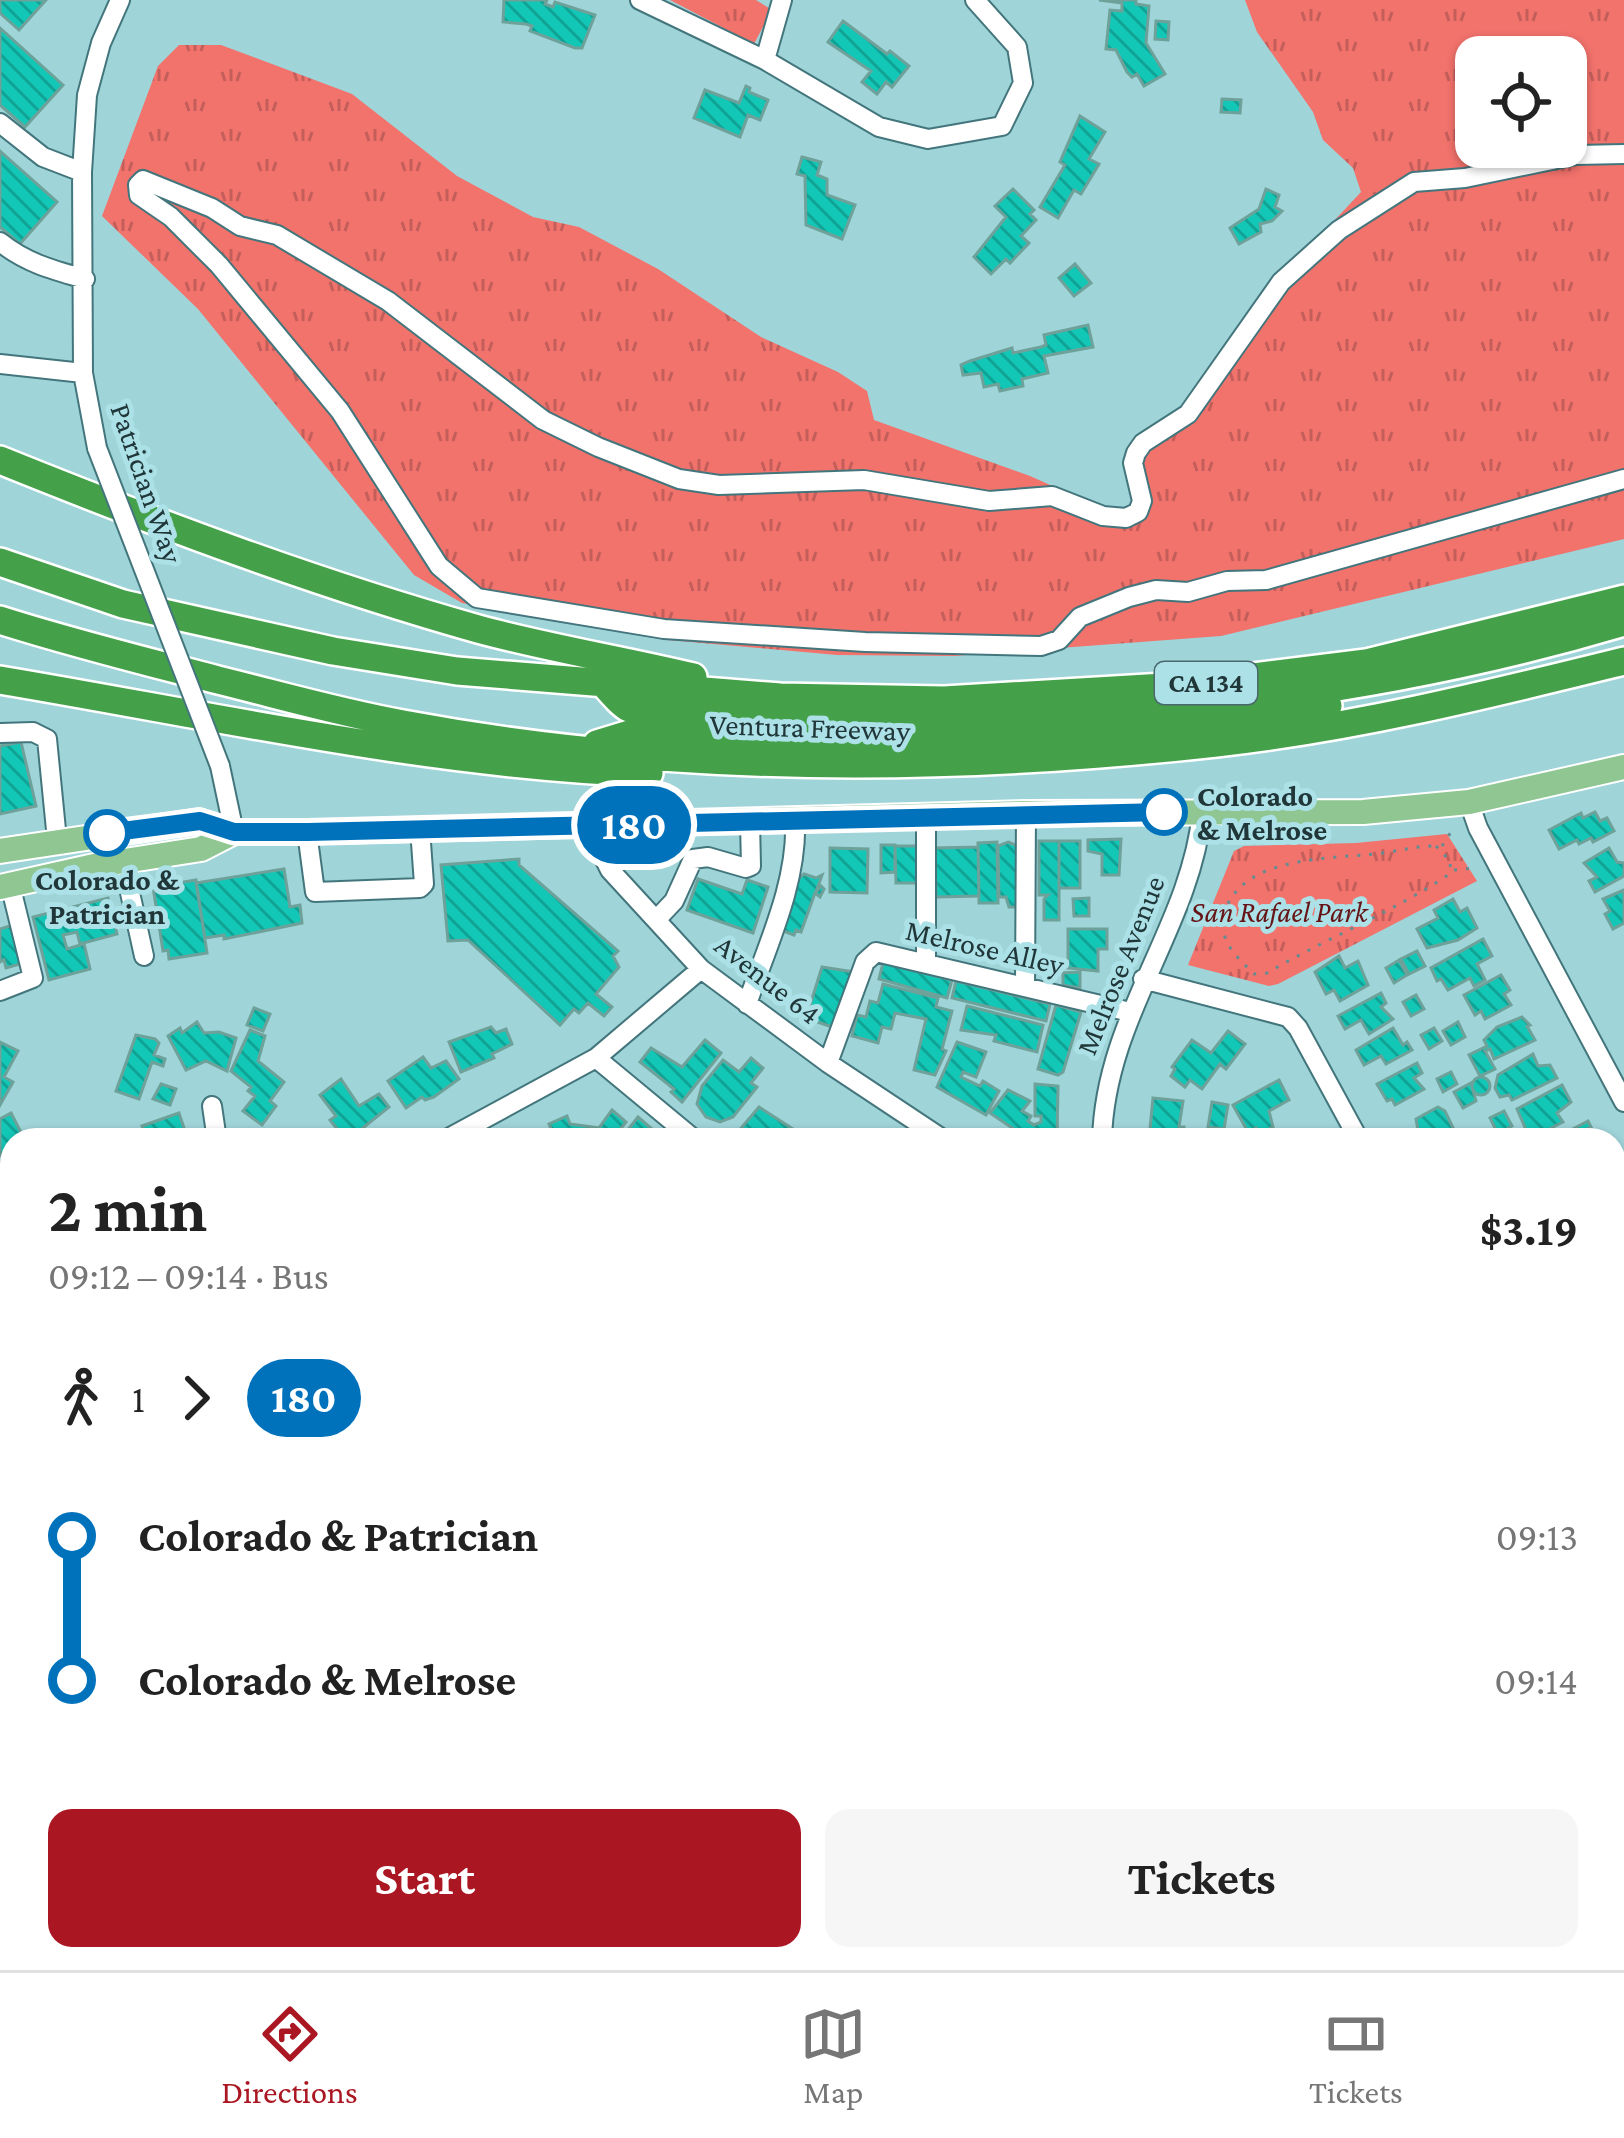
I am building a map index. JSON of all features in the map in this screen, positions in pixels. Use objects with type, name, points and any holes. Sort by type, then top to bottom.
[{"type":"highway","points":[[0,460],[358,593],[462,624],[780,697]]},
{"type":"highway","points":[[0,481],[63,487]]},
{"type":"highway","name":"Ventura Freeway","points":[[0,562],[123,604],[235,632],[457,670],[780,697],[944,700],[1181,686],[1366,663],[1624,598]]},
{"type":"highway","name":"Ventura Freeway","points":[[0,620],[82,645],[403,724],[581,748],[841,764],[1009,762],[1220,743],[1478,697],[1624,661]]},
{"type":"highway","points":[[602,683],[629,708],[790,719],[975,720],[1093,713],[1257,698],[1390,676],[1624,622]]},
{"type":"highway","points":[[581,748],[633,734],[854,744],[1129,733],[1442,686],[1624,642]]},
{"type":"highway","points":[[0,680],[420,754],[583,770],[760,777],[841,764]]},
{"type":"main road","points":[[0,851],[200,821],[234,832],[308,832],[1026,812],[1363,812],[1469,802],[1624,767]]},
{"type":"main road","points":[[5,885],[201,849],[234,832]]},
{"type":"street","name":"Patrician Way","points":[[120,0],[86,95],[82,373],[97,448],[220,766],[234,832]]},
{"type":"street","points":[[640,0],[765,61],[879,127],[928,139],[1002,126],[1023,83],[1017,47],[975,0]]},
{"type":"street","points":[[765,61],[782,0]]},
{"type":"street","points":[[0,123],[44,157],[82,172]]},
{"type":"street","points":[[1624,154],[1576,155],[1465,178],[1414,182],[1350,222],[1281,282],[1188,415],[1143,443],[1133,463],[1142,501],[1138,512],[1126,518],[1103,516],[1052,496],[989,501],[884,482],[719,485],[679,479],[543,420],[388,301],[277,236],[240,226],[154,183],[143,180],[138,185],[139,195],[171,218],[218,265],[340,412],[440,566],[477,598],[664,629],[865,642],[1041,646],[1059,640],[1080,617],[1156,590],[1189,592],[1227,581],[1266,580],[1624,478]]},
{"type":"street","points":[[0,242],[40,266],[85,278]]},
{"type":"street","points":[[0,364],[82,373]]},
{"type":"street","points":[[0,733],[32,732],[47,739],[57,840]]},
{"type":"street","points":[[1469,802],[1478,828],[1624,1102]]},
{"type":"street","points":[[1025,987],[1026,812]]},
{"type":"street","name":"Melrose Avenue","points":[[1103,1128],[1107,1080],[1196,854],[1202,813]]},
{"type":"street","points":[[926,816],[926,963]]},
{"type":"street","points":[[747,1004],[784,895],[796,844],[795,820]]},
{"type":"street","points":[[656,920],[674,901],[693,859],[708,857],[751,866],[750,822]]},
{"type":"street","name":"Avenue 64","points":[[602,826],[602,848],[610,870],[700,969],[828,1064],[926,1128]]},
{"type":"street","points":[[308,832],[315,892],[420,888],[424,884],[420,829]]},
{"type":"street","points":[[123,861],[144,956]]},
{"type":"street","points":[[0,992],[33,978],[5,885]]},
{"type":"street","name":"Melrose Alley","points":[[828,1064],[865,962],[876,952],[1130,1012]]},
{"type":"street","points":[[467,1128],[596,1058],[700,969]]},
{"type":"street","points":[[1143,979],[1288,1017],[1352,1128]]},
{"type":"street","points":[[596,1058],[680,1128]]},
{"type":"street","points":[[212,1106],[215,1128]]},
{"type":"path","points":[[1441,848],[1451,832]]},
{"type":"path","points":[[1441,848],[1452,870]]},
{"type":"path","points":[[1254,974],[1225,940],[1222,922],[1229,901],[1249,878],[1327,857],[1441,848]]},
{"type":"path","points":[[1254,974],[1268,973],[1343,931],[1398,909],[1452,870],[1475,868]]},
{"type":"path","points":[[1252,984],[1254,974]]},
{"type":"green space","points":[[670,0],[756,0],[772,10],[754,44]]},
{"type":"green space","points":[[1245,0],[1624,0],[1624,539],[1221,636],[954,656],[837,655],[668,640],[462,603],[414,575],[198,309],[102,216],[158,66],[179,45],[221,45],[352,94],[457,176],[533,217],[579,227],[658,269],[761,337],[838,372],[867,391],[874,420],[1030,476],[1099,507],[1126,511],[1133,507],[1130,460],[1189,407],[1245,316],[1361,192],[1353,168],[1323,140],[1313,112],[1257,32]]},
{"type":"green space","name":"San Rafael Park","points":[[1447,834],[1477,881],[1278,984],[1269,986],[1188,965],[1234,851],[1244,846],[1356,843]]},
{"type":"building","points":[[0,0],[46,0],[19,30],[0,13]]},
{"type":"building","points":[[504,0],[547,0],[545,4],[553,7],[555,2],[595,15],[582,48],[575,48],[530,31],[532,26],[503,22]]},
{"type":"building","points":[[1099,0],[1136,0],[1136,4],[1149,6],[1146,43],[1165,74],[1144,86],[1137,74],[1132,77],[1127,72],[1116,50],[1106,49],[1110,10],[1122,11],[1122,3]]},
{"type":"building","points":[[843,21],[909,66],[892,87],[886,82],[877,94],[862,82],[871,71],[828,42]]},
{"type":"building","points":[[1156,21],[1169,22],[1168,40],[1155,39]]},
{"type":"building","points":[[0,28],[63,85],[25,127],[0,105]]},
{"type":"building","points":[[746,86],[768,100],[760,120],[748,115],[740,137],[694,118],[705,90],[739,103]]},
{"type":"building","points":[[1222,99],[1241,100],[1240,113],[1221,112]]},
{"type":"building","points":[[1080,116],[1105,132],[1089,159],[1099,164],[1081,194],[1074,190],[1058,218],[1040,207],[1065,165],[1060,162]]},
{"type":"building","points":[[0,151],[57,202],[20,244],[0,227]]},
{"type":"building","points":[[802,157],[821,162],[817,175],[827,179],[827,195],[855,205],[842,239],[806,225],[805,176],[797,174]]},
{"type":"building","points":[[1013,189],[1034,210],[1030,214],[1036,220],[1021,236],[1029,243],[991,274],[974,257],[1006,217],[995,206]]},
{"type":"building","points":[[1266,189],[1279,195],[1275,207],[1282,211],[1260,224],[1261,232],[1239,244],[1230,228],[1259,209]]},
{"type":"building","points":[[1075,264],[1091,283],[1074,296],[1059,278]]},
{"type":"building","points":[[1088,325],[1093,347],[1044,356],[1048,373],[1022,379],[1023,386],[1000,391],[998,384],[984,387],[981,373],[963,375],[961,365],[970,361],[1012,348],[1013,353],[1041,347],[1046,345],[1044,335]]},
{"type":"building","points":[[21,742],[36,806],[0,814],[0,746]]},
{"type":"building","points":[[1595,812],[1600,821],[1607,818],[1614,831],[1593,842],[1591,838],[1579,844],[1577,840],[1559,849],[1549,830],[1581,813],[1583,818]]},
{"type":"building","points":[[1121,839],[1119,875],[1102,875],[1102,854],[1088,851],[1088,840]]},
{"type":"building","points":[[1039,841],[1059,841],[1059,920],[1044,920],[1048,895],[1039,895]]},
{"type":"building","points":[[1059,841],[1080,841],[1080,888],[1059,888]]},
{"type":"building","points":[[997,842],[998,903],[979,903],[978,843]]},
{"type":"building","points":[[1008,842],[1018,846],[1019,907],[1009,907],[1006,897],[999,897],[998,846]]},
{"type":"building","points":[[881,845],[895,845],[895,872],[881,873]]},
{"type":"building","points":[[895,846],[920,846],[921,883],[896,883]]},
{"type":"building","points":[[978,847],[979,896],[936,897],[935,848]]},
{"type":"building","points":[[830,848],[868,849],[867,893],[830,892]]},
{"type":"building","points":[[1609,848],[1617,862],[1624,863],[1624,876],[1595,892],[1589,881],[1597,877],[1584,863]]},
{"type":"building","points":[[519,859],[519,865],[618,951],[613,956],[619,967],[596,994],[612,1007],[604,1016],[588,1003],[579,1013],[574,1009],[560,1025],[468,940],[448,941],[441,865]]},
{"type":"building","points":[[284,869],[290,907],[300,905],[302,923],[224,939],[224,935],[205,938],[196,883]]},
{"type":"building","points":[[804,874],[822,875],[816,892],[821,886],[824,889],[820,897],[815,893],[801,932],[796,930],[794,935],[781,930],[795,882]]},
{"type":"building","points":[[698,879],[742,894],[747,880],[768,887],[753,933],[687,910]]},
{"type":"building","points":[[196,880],[207,953],[169,959],[168,950],[163,951],[153,887]]},
{"type":"building","points":[[1624,890],[1624,923],[1613,929],[1603,899]]},
{"type":"building","points":[[108,898],[117,934],[80,944],[77,932],[63,935],[67,949],[84,944],[90,969],[49,980],[33,917]]},
{"type":"building","points":[[1089,898],[1089,916],[1074,916],[1073,899]]},
{"type":"building","points":[[1453,899],[1460,912],[1467,908],[1477,928],[1458,940],[1427,948],[1417,929],[1438,918],[1434,910]]},
{"type":"building","points":[[16,924],[27,962],[6,968],[4,960],[0,962],[0,929]]},
{"type":"building","points":[[1068,929],[1107,929],[1107,949],[1098,949],[1098,971],[1068,968]]},
{"type":"building","points":[[1483,939],[1492,956],[1477,964],[1485,980],[1474,986],[1470,978],[1448,990],[1441,979],[1437,981],[1431,968]]},
{"type":"building","points":[[1417,951],[1425,966],[1409,974],[1401,959]]},
{"type":"building","points":[[1339,956],[1345,968],[1358,961],[1368,985],[1340,1001],[1334,990],[1326,994],[1315,972]]},
{"type":"building","points":[[1399,960],[1407,975],[1394,983],[1386,968]]},
{"type":"building","points":[[883,963],[952,980],[947,998],[879,979]]},
{"type":"building","points":[[822,967],[854,972],[835,1028],[806,1018]]},
{"type":"building","points":[[1080,972],[1080,988],[1063,985],[1063,973]]},
{"type":"building","points":[[1501,975],[1510,990],[1504,994],[1511,1005],[1485,1019],[1481,1011],[1475,1015],[1464,995]]},
{"type":"building","points":[[956,981],[1050,1004],[1046,1021],[952,998]]},
{"type":"building","points":[[883,984],[938,998],[936,1007],[952,1011],[942,1049],[946,1051],[935,1075],[914,1070],[926,1019],[895,1013],[891,1029],[882,1027],[878,1043],[852,1036],[857,1015],[866,1017],[870,1001],[878,1003]]},
{"type":"building","points":[[1381,993],[1386,1003],[1381,1007],[1393,1019],[1369,1034],[1361,1020],[1345,1029],[1338,1016]]},
{"type":"building","points":[[1416,995],[1424,1009],[1411,1016],[1403,1002]]},
{"type":"building","points":[[1056,1005],[1081,1012],[1063,1072],[1058,1075],[1038,1069]]},
{"type":"building","points":[[967,1006],[1043,1025],[1037,1052],[994,1041],[996,1035],[961,1030]]},
{"type":"building","points":[[254,1008],[270,1014],[263,1031],[247,1025]]},
{"type":"building","points":[[1522,1017],[1535,1040],[1494,1059],[1490,1049],[1485,1051],[1495,1069],[1480,1076],[1469,1055],[1487,1046],[1484,1040],[1497,1027]]},
{"type":"building","points":[[197,1022],[204,1033],[236,1038],[227,1071],[206,1061],[186,1070],[168,1036]]},
{"type":"building","points":[[1458,1022],[1465,1037],[1451,1045],[1443,1031]]},
{"type":"building","points":[[491,1027],[496,1033],[506,1029],[512,1044],[492,1054],[494,1058],[461,1072],[449,1042]]},
{"type":"building","points":[[1393,1028],[1412,1050],[1386,1064],[1381,1056],[1364,1065],[1356,1050]]},
{"type":"building","points":[[1434,1028],[1442,1041],[1429,1049],[1421,1035]]},
{"type":"building","points":[[250,1030],[265,1036],[258,1061],[284,1082],[270,1101],[276,1106],[262,1125],[243,1111],[255,1096],[231,1071]]},
{"type":"building","points":[[1228,1031],[1245,1044],[1226,1069],[1220,1064],[1202,1089],[1190,1080],[1185,1087],[1171,1076],[1172,1067],[1192,1040],[1211,1053]]},
{"type":"building","points":[[136,1035],[155,1039],[159,1043],[154,1055],[165,1059],[163,1066],[152,1062],[139,1099],[116,1091]]},
{"type":"building","points":[[705,1040],[721,1053],[682,1102],[671,1092],[674,1089],[640,1062],[651,1048],[682,1067]]},
{"type":"building","points":[[0,1042],[18,1051],[4,1077],[13,1082],[0,1105]]},
{"type":"building","points":[[957,1042],[986,1052],[976,1077],[963,1072],[961,1077],[980,1086],[983,1081],[999,1091],[986,1115],[937,1087]]},
{"type":"building","points":[[1533,1054],[1538,1066],[1550,1065],[1557,1078],[1512,1100],[1509,1095],[1500,1097],[1495,1088],[1498,1075]]},
{"type":"building","points":[[423,1057],[431,1068],[446,1061],[459,1079],[434,1097],[422,1097],[406,1108],[388,1081]]},
{"type":"building","points":[[751,1058],[763,1068],[751,1083],[757,1087],[733,1117],[720,1122],[706,1117],[697,1104],[702,1086],[723,1060],[739,1072]]},
{"type":"building","points":[[1417,1063],[1422,1073],[1414,1078],[1424,1089],[1395,1105],[1392,1099],[1387,1101],[1377,1084]]},
{"type":"building","points":[[1451,1072],[1457,1084],[1443,1092],[1437,1079]]},
{"type":"building","points":[[1481,1077],[1490,1086],[1481,1095],[1472,1086]]},
{"type":"building","points":[[341,1079],[359,1106],[379,1094],[389,1107],[363,1128],[336,1128],[330,1120],[336,1116],[320,1095]]},
{"type":"building","points":[[1279,1080],[1289,1100],[1269,1111],[1271,1128],[1246,1128],[1233,1105]]},
{"type":"building","points":[[1471,1083],[1476,1101],[1463,1108],[1454,1092]]},
{"type":"building","points":[[161,1084],[176,1089],[170,1105],[153,1099]]},
{"type":"building","points":[[1035,1084],[1058,1086],[1057,1128],[1012,1128],[990,1113],[1008,1090],[1030,1101],[1022,1111],[1034,1125],[1041,1122],[1041,1116],[1035,1116]]},
{"type":"building","points":[[1562,1085],[1571,1102],[1557,1113],[1563,1122],[1551,1128],[1525,1128],[1517,1109]]},
{"type":"building","points":[[1153,1098],[1183,1101],[1179,1127],[1184,1128],[1150,1128]]},
{"type":"building","points":[[1212,1102],[1228,1105],[1224,1128],[1208,1127]]},
{"type":"building","points":[[759,1107],[791,1128],[741,1128]]},
{"type":"building","points":[[1438,1107],[1453,1128],[1418,1128],[1416,1119]]},
{"type":"building","points":[[612,1110],[626,1122],[621,1128],[599,1128]]},
{"type":"building","points":[[1504,1111],[1512,1126],[1495,1128],[1490,1118]]},
{"type":"building","points":[[11,1113],[19,1128],[0,1128],[0,1119]]},
{"type":"building","points":[[179,1113],[184,1128],[143,1128]]},
{"type":"building","points":[[567,1116],[570,1124],[599,1128],[551,1128],[549,1124]]},
{"type":"building","points":[[638,1117],[651,1128],[629,1128]]},
{"type":"bus line","name":"180","points":[[107,833],[200,821],[234,832],[308,832],[1164,812]]},
{"type":"place","name":"Colorado & Melrose","points":[[1164,812]]},
{"type":"place","name":"Colorado & Patrician","points":[[107,833]]}]
